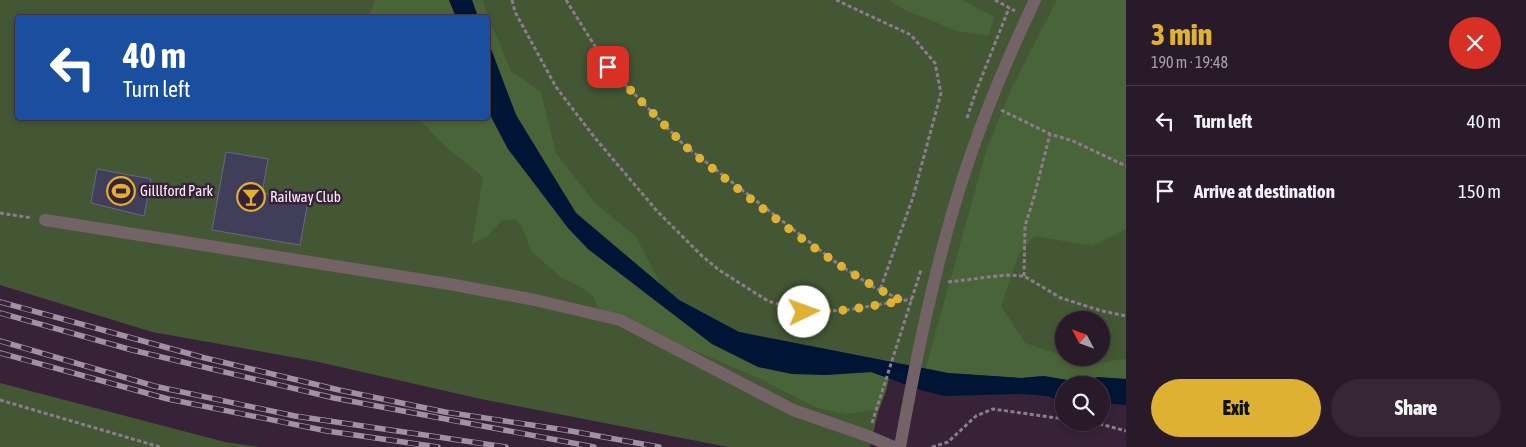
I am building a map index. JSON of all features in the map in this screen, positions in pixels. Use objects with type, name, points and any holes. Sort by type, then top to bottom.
[{"type":"street","points":[[900,447],[915,367],[934,283],[961,183],[989,105],[1035,0]]},
{"type":"street","points":[[45,220],[449,284],[535,300],[620,320],[793,410],[894,447]]},
{"type":"path","points":[[512,0],[515,12],[556,87],[584,124],[656,212],[719,270],[768,301],[804,312],[847,310],[912,299]]},
{"type":"path","points":[[566,0],[608,67],[684,145],[838,264],[902,301]]},
{"type":"path","points":[[836,0],[911,35],[935,63],[941,93],[913,197],[880,290]]},
{"type":"path","points":[[995,0],[1027,16]]},
{"type":"path","points":[[989,105],[1050,134],[1073,142],[1126,166]]},
{"type":"path","points":[[1024,276],[1025,226],[1050,134]]},
{"type":"path","points":[[0,213],[45,220]]},
{"type":"path","points":[[934,283],[1006,275],[1024,276],[1061,298],[1102,311],[1126,316]]},
{"type":"path","points":[[0,400],[160,447]]},
{"type":"path","points":[[932,447],[948,442],[976,416],[993,409],[1055,418]]},
{"type":"path","points":[[1110,427],[1126,431]]},
{"type":"green space","points":[[0,0],[449,0],[455,15],[15,15],[15,120],[490,120],[490,115],[508,149],[712,344],[889,378],[870,447],[728,447],[481,399],[314,361],[152,332],[0,285]]},
{"type":"green space","points":[[375,0],[449,0],[455,15],[369,15]]},
{"type":"green space","points":[[472,0],[1114,0],[1126,11],[1126,379],[1110,378],[1110,376],[1055,377],[948,373],[739,332],[679,300],[576,213],[516,115],[490,46],[490,15],[477,15]]},
{"type":"green space","points":[[472,0],[483,0],[487,15],[477,15]]},
{"type":"green space","points":[[889,0],[962,0],[994,17],[989,36],[957,31],[905,10]]},
{"type":"green space","points":[[1057,0],[1126,0],[1126,229],[1092,246],[1035,236],[1019,253],[1001,306],[1025,343],[1055,353],[1055,366],[1110,366],[1110,361],[1123,359],[1126,360],[1126,379],[1110,378],[1110,376],[1021,378],[948,373],[926,368],[986,151],[1012,87]]},
{"type":"green space","points":[[490,21],[511,71],[541,92],[556,153],[594,202],[636,237],[662,287],[576,213],[516,115],[490,46]]},
{"type":"green space","points":[[490,115],[508,149],[568,228],[588,249],[712,344],[758,367],[792,374],[826,375],[871,372],[889,378],[879,409],[847,414],[817,408],[763,380],[601,314],[593,296],[579,286],[562,278],[532,252],[522,227],[516,219],[501,221],[488,236],[472,244],[483,177],[444,145],[420,120],[490,120]]},
{"type":"green space","points":[[0,383],[225,442],[260,447],[0,447]]},
{"type":"water","points":[[449,0],[472,0],[477,15],[455,15]]},
{"type":"water","points":[[490,46],[516,115],[576,213],[679,300],[739,332],[948,373],[1021,378],[1044,376],[1055,378],[1055,399],[1047,396],[1022,394],[944,396],[871,372],[826,375],[792,374],[758,367],[712,344],[588,249],[568,228],[508,149],[490,115]]},
{"type":"water","points":[[1110,378],[1126,379],[1126,405],[1110,404]]},
{"type":"building","name":"Railway Club","points":[[226,152],[268,159],[262,193],[308,201],[300,245],[212,230]]},
{"type":"building","name":"Gilllford Park","points":[[97,169],[151,179],[144,216],[91,203]]},
{"type":"railway","points":[[0,302],[205,358],[339,390],[445,412],[565,430],[659,447]]},
{"type":"railway","points":[[0,313],[132,350],[334,398],[594,447]]},
{"type":"railway","points":[[0,341],[154,386],[295,416],[506,447]]},
{"type":"railway","points":[[0,353],[168,399],[327,431],[438,447]]},
{"type":"place","name":"Gilllford Park","points":[[121,191]]},
{"type":"place","name":"Railway Club","points":[[251,197]]},
{"type":"route","points":[[608,67],[698,157],[838,264],[875,288],[902,301],[847,310],[804,312]]}]
